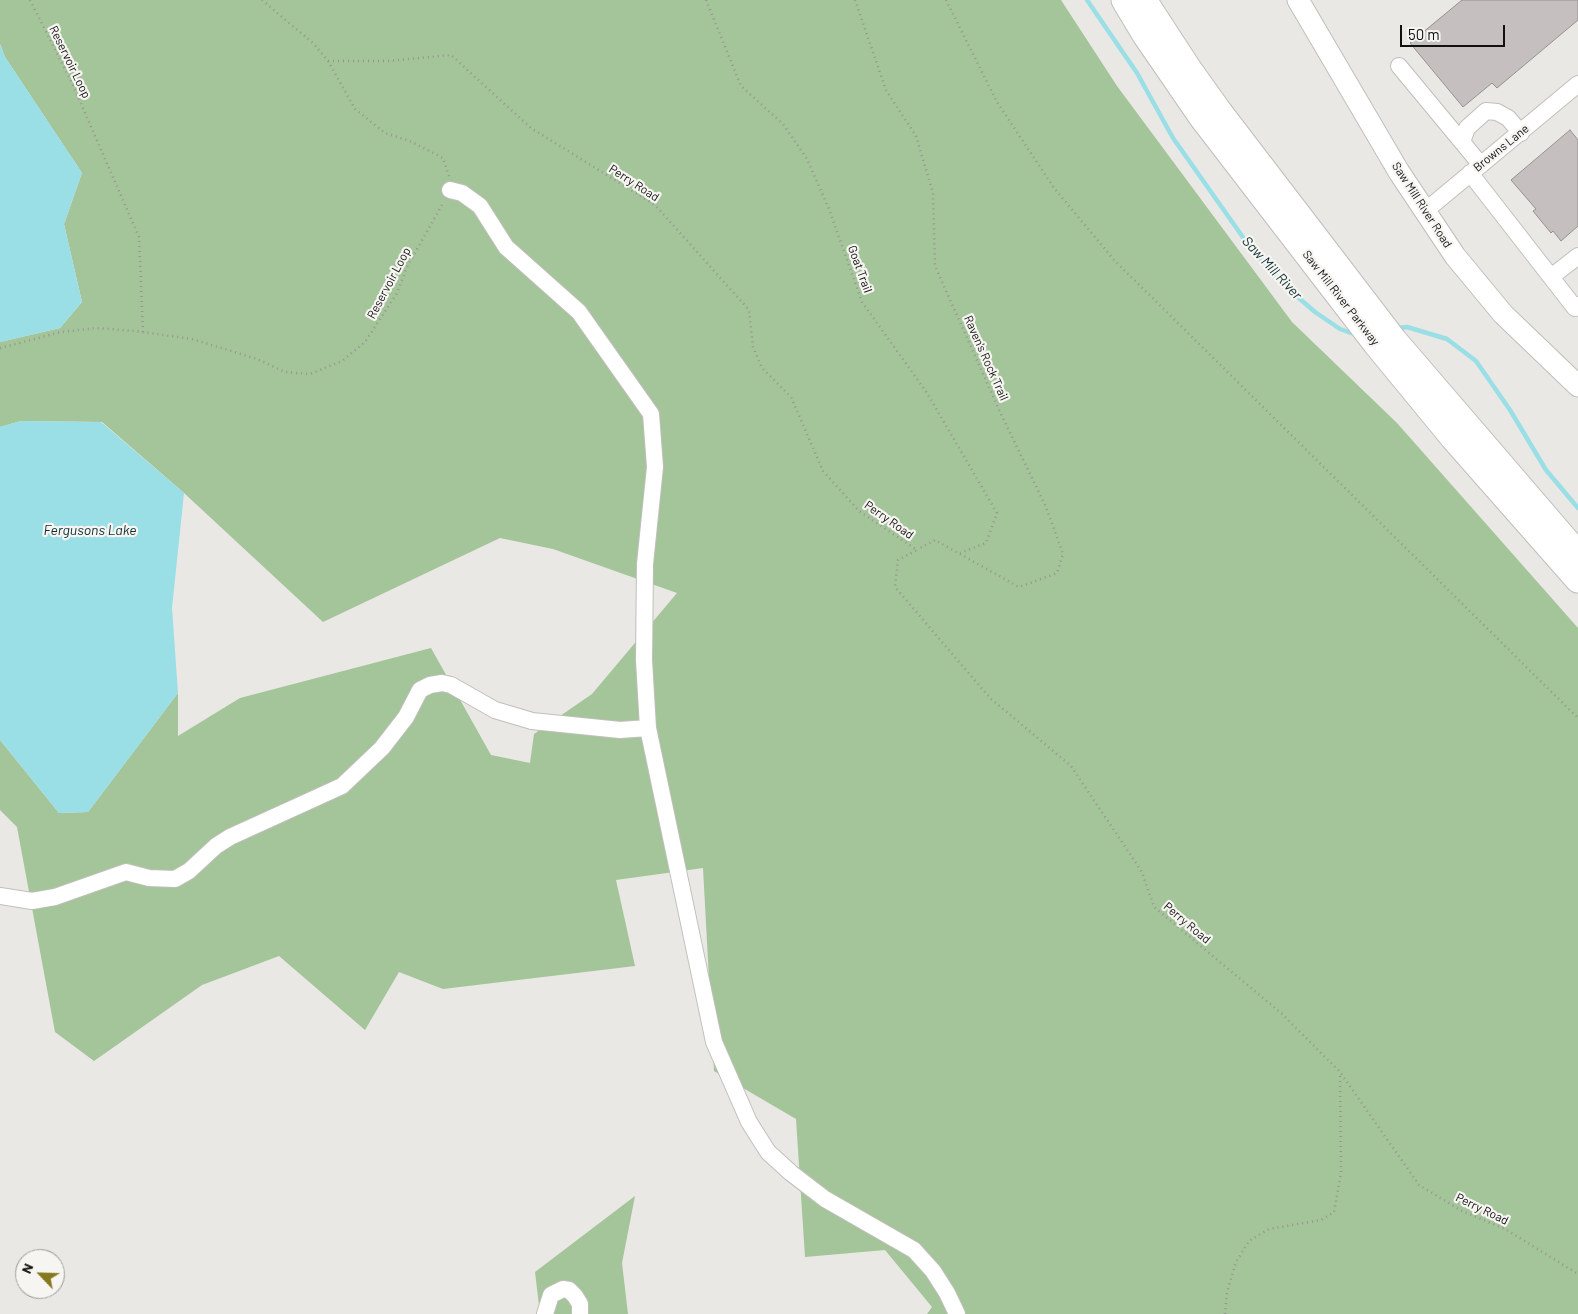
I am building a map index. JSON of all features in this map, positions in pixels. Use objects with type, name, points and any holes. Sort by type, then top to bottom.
[{"type":"highway","name":"Saw Mill River Parkway","points":[[1124,0],[1144,35],[1202,118],[1368,320],[1453,438],[1578,580]]},
{"type":"highway","name":"Saw Mill River Parkway","points":[[1144,0],[1209,97],[1368,320]]},
{"type":"highway","name":"Saw Mill River Parkway","points":[[1385,342],[1578,554]]},
{"type":"main road","name":"Saw Mill River Road","points":[[1298,0],[1424,212],[1470,275],[1497,308],[1577,383]]},
{"type":"street","points":[[1399,66],[1462,142],[1476,169],[1551,277],[1575,308],[1578,305]]},
{"type":"street","name":"Browns Lane","points":[[1424,212],[1578,84]]},
{"type":"street","points":[[1462,142],[1466,128],[1486,111],[1497,112],[1508,118],[1521,132]]},
{"type":"street","points":[[450,190],[462,193],[480,206],[506,246],[579,312],[651,414],[655,467],[645,564],[644,660],[648,728],[714,1042],[749,1122],[768,1152],[791,1173],[825,1199],[914,1250],[933,1271],[947,1292],[957,1314]]},
{"type":"street","points":[[1551,277],[1578,256]]},
{"type":"street","points":[[0,896],[32,901],[55,897],[126,872],[149,878],[175,879],[189,871],[216,846],[230,837],[342,786],[382,748],[406,716],[420,690],[430,684],[442,683],[452,686],[495,710],[532,721],[620,730],[648,728]]},
{"type":"street","points":[[545,1314],[551,1295],[563,1289],[569,1290],[576,1296],[580,1304],[580,1314]]},
{"type":"path","name":"Reservoir Loop","points":[[30,0],[72,83],[139,237],[143,332]]},
{"type":"path","points":[[262,0],[314,44],[328,61],[355,109],[385,133],[410,141],[443,158],[448,171],[450,190]]},
{"type":"path","name":"Goat Trail","points":[[706,0],[741,86],[783,124],[807,159],[829,209],[862,302],[927,392],[997,513],[986,543],[960,553]]},
{"type":"path","name":"Raven's Rock Trail","points":[[855,0],[886,90],[916,136],[933,193],[935,266],[1000,412],[1046,507],[1063,554],[1057,573],[1019,587],[935,540],[917,550]]},
{"type":"path","points":[[946,0],[997,102],[1054,188],[1115,261],[1578,718]]},
{"type":"path","name":"Perry Road","points":[[328,61],[388,61],[451,55],[531,128],[655,205],[749,310],[754,347],[762,368],[791,397],[824,471],[859,511],[917,550],[898,560],[895,588],[990,698],[1071,766],[1142,872],[1154,907],[1281,1013],[1340,1072],[1419,1185],[1462,1211],[1505,1230],[1578,1274]]},
{"type":"path","name":"Reservoir Loop","points":[[0,348],[61,332],[96,328],[192,339],[257,359],[285,372],[310,374],[342,361],[365,342],[383,317],[450,190]]},
{"type":"path","points":[[1225,1314],[1227,1292],[1236,1262],[1249,1241],[1269,1229],[1321,1220],[1334,1212],[1341,1173],[1340,1072]]},
{"type":"green space","points":[[0,0],[1061,0],[1117,86],[1292,322],[1397,423],[1578,628],[1578,1314],[927,1314],[932,1307],[885,1250],[805,1257],[796,1119],[714,1071],[703,868],[616,880],[635,966],[443,989],[399,972],[365,1030],[279,956],[202,985],[94,1061],[55,1032],[17,827],[0,810],[0,740],[59,813],[88,812],[178,693],[178,736],[240,698],[431,648],[491,755],[530,763],[534,734],[592,694],[677,593],[553,549],[500,538],[323,622],[184,493],[102,422],[21,421],[0,427],[0,342],[60,328],[82,302],[64,224],[82,173],[5,57],[0,44]]},
{"type":"green space","points":[[635,1196],[622,1263],[628,1314],[540,1314],[535,1272]]},
{"type":"water","points":[[0,44],[5,57],[82,173],[64,224],[82,302],[60,328],[0,342]]},
{"type":"water","name":"Fergusons Lake","points":[[21,421],[101,422],[184,493],[172,608],[178,693],[88,812],[59,813],[0,740],[0,427]]},
{"type":"building","points":[[1462,0],[1578,0],[1578,20],[1497,88],[1492,83],[1463,107],[1410,43]]},
{"type":"building","points":[[1570,130],[1578,140],[1578,226],[1561,241],[1553,231],[1551,233],[1533,211],[1536,209],[1511,180]]},
{"type":"waterway","name":"Saw Mill River","points":[[1087,0],[1137,73],[1173,138],[1247,243],[1285,286],[1315,312],[1340,329],[1357,333]]},
{"type":"waterway","name":"Saw Mill River","points":[[1397,328],[1407,327],[1447,339],[1476,361],[1510,410],[1546,470],[1578,508]]}]
